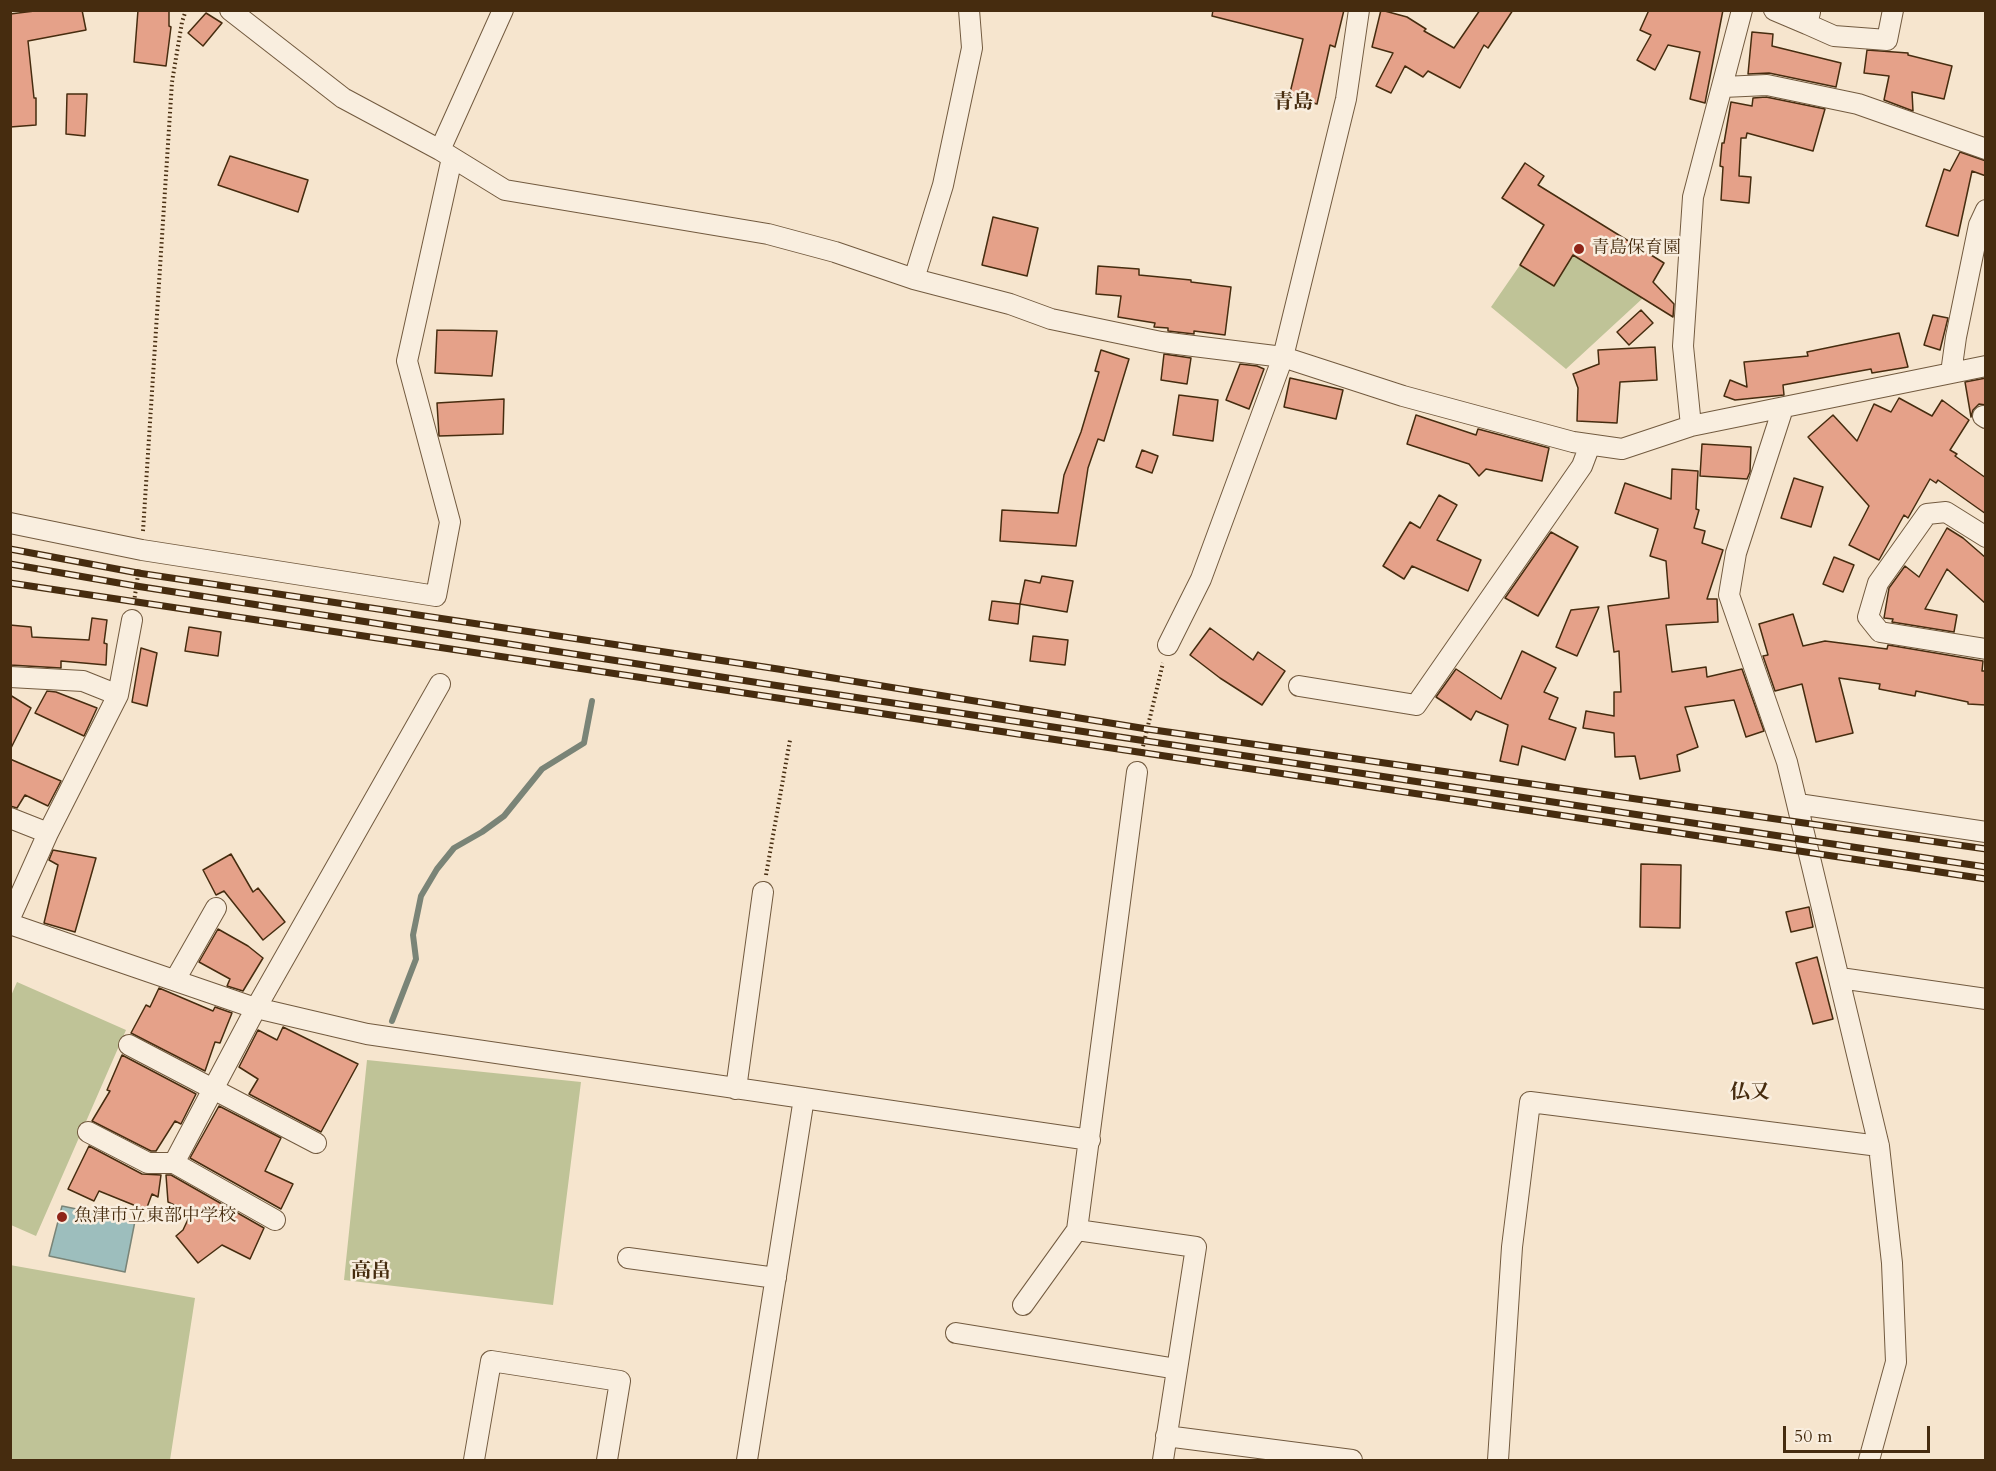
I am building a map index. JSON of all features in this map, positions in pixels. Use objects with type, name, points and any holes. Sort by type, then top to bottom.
[{"type":"street","points":[[230,10],[343,98],[446,154],[505,190],[768,234],[835,252],[914,279],[1010,304],[1051,319],[1161,342],[1283,357],[1403,396],[1573,442],[1622,449],[1691,426],[1986,366]]},
{"type":"street","points":[[10,523],[142,550],[436,597],[450,522],[407,361],[446,154],[503,10]]},
{"type":"street","points":[[914,279],[943,184],[972,48],[969,10]]},
{"type":"street","points":[[1168,645],[1201,579],[1283,357],[1346,99],[1359,10]]},
{"type":"street","points":[[1691,426],[1683,346],[1693,197],[1742,10]]},
{"type":"street","points":[[1773,10],[1809,17],[1834,36],[1887,40],[1893,10]]},
{"type":"street","points":[[1722,87],[1767,85],[1858,104],[1986,149]]},
{"type":"street","points":[[1951,373],[1979,225],[1986,210]]},
{"type":"street","points":[[1783,408],[1736,553],[1730,595],[1787,762],[1879,1146],[1892,1263],[1896,1362],[1869,1461]]},
{"type":"street","points":[[1299,686],[1416,705],[1582,466],[1590,445]]},
{"type":"street","points":[[1986,537],[1946,512],[1927,514],[1878,583],[1868,617],[1880,632],[1986,649]]},
{"type":"street","points":[[10,918],[48,833],[118,695],[132,620]]},
{"type":"street","points":[[10,676],[83,681],[118,695]]},
{"type":"street","points":[[174,1163],[256,1008],[440,684]]},
{"type":"street","points":[[1023,1305],[1077,1230],[1137,772]]},
{"type":"street","points":[[1798,804],[1986,832]]},
{"type":"street","points":[[10,818],[48,833]]},
{"type":"street","points":[[736,1089],[763,892]]},
{"type":"street","points":[[175,980],[216,908]]},
{"type":"street","points":[[10,924],[256,1008],[367,1034],[1090,1140]]},
{"type":"street","points":[[1840,978],[1986,999]]},
{"type":"street","points":[[129,1045],[316,1143]]},
{"type":"street","points":[[747,1461],[804,1098]]},
{"type":"street","points":[[1498,1461],[1512,1247],[1530,1102],[1879,1146]]},
{"type":"street","points":[[88,1132],[148,1163],[174,1163],[275,1220]]},
{"type":"street","points":[[1077,1230],[1196,1247],[1162,1461]]},
{"type":"street","points":[[628,1258],[776,1278]]},
{"type":"street","points":[[956,1333],[1177,1369]]},
{"type":"street","points":[[474,1461],[491,1360],[620,1381],[607,1461]]},
{"type":"street","points":[[1166,1436],[1352,1461]]},
{"type":"path","points":[[132,620],[142,550],[172,82],[186,10]]},
{"type":"path","points":[[1137,772],[1168,645]]},
{"type":"path","points":[[763,892],[790,740]]},
{"type":"green space","points":[[1573,255],[1643,298],[1566,369],[1491,307],[1520,265],[1554,286]]},
{"type":"green space","points":[[17,982],[126,1030],[36,1236],[11,1225],[10,998]]},
{"type":"green space","points":[[367,1060],[581,1082],[553,1305],[344,1280]]},
{"type":"green space","points":[[10,1265],[195,1298],[170,1460],[11,1460]]},
{"type":"water","points":[[62,1206],[135,1221],[125,1272],[49,1256]]},
{"type":"building","points":[[43,10],[82,10],[86,30],[28,41],[34,98],[36,98],[36,125],[10,127],[10,14]]},
{"type":"building","points":[[138,10],[169,10],[169,26],[171,27],[166,66],[134,62]]},
{"type":"building","points":[[1213,10],[1344,10],[1335,47],[1330,45],[1317,104],[1289,97],[1303,39],[1212,16]]},
{"type":"building","points":[[1381,10],[1407,17],[1426,29],[1424,31],[1454,48],[1480,10],[1513,10],[1488,48],[1484,45],[1460,88],[1428,71],[1423,77],[1405,66],[1391,93],[1376,86],[1393,53],[1372,47]]},
{"type":"building","points":[[1649,10],[1723,10],[1705,103],[1690,99],[1700,52],[1668,45],[1655,70],[1637,60],[1651,35],[1640,30]]},
{"type":"building","points":[[206,13],[222,23],[203,46],[188,33]]},
{"type":"building","points":[[1752,32],[1773,34],[1772,46],[1841,63],[1836,87],[1769,73],[1748,74]]},
{"type":"building","points":[[1867,50],[1908,53],[1908,55],[1952,66],[1944,99],[1912,92],[1913,111],[1884,100],[1889,76],[1864,73]]},
{"type":"building","points":[[67,94],[87,94],[85,136],[66,134]]},
{"type":"building","points":[[1766,97],[1825,109],[1813,151],[1747,133],[1746,138],[1741,138],[1739,176],[1751,177],[1749,203],[1721,200],[1722,143],[1724,143],[1731,102],[1752,106],[1753,98]]},
{"type":"building","points":[[1960,152],[1986,161],[1986,176],[1972,171],[1958,236],[1926,226],[1944,169],[1950,171]]},
{"type":"building","points":[[230,156],[308,180],[298,212],[218,185]]},
{"type":"building","points":[[1525,163],[1544,176],[1538,185],[1664,263],[1653,282],[1674,304],[1673,317],[1573,255],[1554,286],[1520,265],[1544,225],[1502,198]]},
{"type":"building","points":[[993,217],[1038,228],[1027,276],[982,265]]},
{"type":"building","points":[[1098,266],[1139,269],[1139,275],[1231,287],[1225,335],[1194,331],[1194,334],[1168,331],[1168,328],[1154,327],[1155,323],[1118,317],[1121,296],[1096,294]]},
{"type":"building","points":[[1641,310],[1653,323],[1629,345],[1617,332]]},
{"type":"building","points":[[1933,315],[1948,318],[1940,350],[1924,345]]},
{"type":"building","points":[[437,330],[497,331],[492,376],[435,373]]},
{"type":"building","points":[[1899,333],[1908,367],[1872,373],[1871,369],[1783,385],[1784,395],[1735,400],[1724,396],[1730,380],[1747,387],[1744,362],[1808,356],[1807,352]]},
{"type":"building","points":[[1655,347],[1657,380],[1620,382],[1617,423],[1577,421],[1578,388],[1573,374],[1599,364],[1598,350]]},
{"type":"building","points":[[1101,350],[1129,359],[1104,441],[1098,439],[1088,468],[1076,546],[1000,541],[1002,510],[1058,513],[1064,475],[1081,432],[1099,372],[1095,371]]},
{"type":"building","points":[[1164,354],[1191,358],[1187,384],[1161,380]]},
{"type":"building","points":[[1240,364],[1264,369],[1249,409],[1226,400]]},
{"type":"building","points":[[1290,378],[1343,390],[1336,419],[1284,407]]},
{"type":"building","points":[[1986,378],[1986,405],[1979,404],[1973,410],[1971,417],[1965,382]]},
{"type":"building","points":[[1179,395],[1218,400],[1213,441],[1173,435]]},
{"type":"building","points":[[1899,398],[1932,416],[1942,400],[1969,420],[1950,450],[1986,478],[1986,514],[1938,480],[1936,483],[1930,479],[1908,518],[1904,515],[1879,560],[1849,545],[1869,506],[1808,437],[1833,415],[1857,441],[1874,404],[1891,412]]},
{"type":"building","points":[[504,399],[503,434],[439,436],[437,403]]},
{"type":"building","points":[[1416,415],[1476,435],[1478,429],[1549,448],[1542,481],[1486,469],[1479,476],[1469,464],[1407,444]]},
{"type":"building","points":[[1702,444],[1751,447],[1750,472],[1747,479],[1700,476]]},
{"type":"building","points":[[1142,450],[1158,456],[1152,473],[1136,467]]},
{"type":"building","points":[[1672,469],[1698,471],[1696,509],[1699,510],[1694,528],[1705,531],[1702,543],[1723,550],[1707,599],[1717,599],[1718,622],[1666,625],[1672,672],[1706,667],[1707,677],[1742,669],[1764,731],[1746,737],[1734,700],[1685,707],[1698,747],[1677,755],[1680,771],[1640,779],[1635,756],[1615,757],[1614,733],[1583,728],[1586,711],[1614,716],[1614,692],[1621,692],[1619,651],[1614,652],[1608,606],[1669,598],[1666,561],[1650,556],[1658,529],[1615,513],[1625,483],[1671,499]]},
{"type":"building","points":[[1794,478],[1823,487],[1811,527],[1781,518]]},
{"type":"building","points":[[1439,495],[1457,505],[1437,540],[1481,560],[1468,591],[1412,566],[1404,579],[1383,566],[1410,522],[1420,528]]},
{"type":"building","points":[[1947,528],[1963,538],[1986,558],[1986,604],[1947,569],[1925,609],[1957,615],[1954,632],[1892,622],[1893,619],[1884,618],[1889,588],[1905,566],[1919,577]]},
{"type":"building","points":[[1551,532],[1578,547],[1538,616],[1505,598]]},
{"type":"building","points":[[1834,557],[1854,565],[1843,592],[1823,584]]},
{"type":"building","points":[[1042,576],[1073,581],[1067,612],[1020,604],[1025,580],[1040,583]]},
{"type":"building","points":[[992,601],[1020,604],[1018,624],[989,620]]},
{"type":"building","points":[[1599,607],[1577,656],[1556,647],[1571,610]]},
{"type":"building","points":[[1793,614],[1803,646],[1825,641],[1887,649],[1888,645],[1983,661],[1982,671],[1986,671],[1986,705],[1968,704],[1968,702],[1916,691],[1915,696],[1879,689],[1880,684],[1839,678],[1853,733],[1816,742],[1802,684],[1775,691],[1763,656],[1768,655],[1759,624]]},
{"type":"building","points":[[92,618],[107,620],[104,643],[107,644],[106,665],[61,661],[61,668],[10,665],[10,625],[31,627],[32,637],[89,640]]},
{"type":"building","points":[[189,627],[221,632],[218,656],[185,651]]},
{"type":"building","points":[[1210,628],[1253,660],[1258,652],[1285,671],[1262,705],[1190,655]]},
{"type":"building","points":[[1033,636],[1068,640],[1065,665],[1030,661]]},
{"type":"building","points":[[141,648],[157,653],[147,706],[132,702]]},
{"type":"building","points":[[1522,651],[1556,668],[1544,692],[1558,698],[1549,719],[1576,728],[1565,760],[1522,746],[1518,765],[1500,761],[1508,725],[1476,711],[1471,720],[1436,697],[1456,669],[1501,699]]},
{"type":"building","points":[[47,691],[56,692],[97,708],[84,736],[35,713]]},
{"type":"building","points":[[10,695],[31,708],[10,750]]},
{"type":"building","points":[[10,759],[61,781],[48,806],[25,795],[17,808],[10,806]]},
{"type":"building","points":[[53,850],[96,858],[75,932],[44,923],[58,865],[49,860]]},
{"type":"building","points":[[231,854],[253,892],[258,888],[285,922],[263,940],[224,891],[216,895],[203,870]]},
{"type":"building","points":[[1641,864],[1681,865],[1680,928],[1640,927]]},
{"type":"building","points":[[1809,907],[1813,927],[1791,932],[1786,912]]},
{"type":"building","points":[[218,929],[248,946],[263,958],[243,991],[227,986],[230,979],[199,962]]},
{"type":"building","points":[[1817,957],[1833,1019],[1813,1024],[1796,963]]},
{"type":"building","points":[[159,988],[213,1011],[215,1007],[232,1013],[220,1043],[215,1042],[205,1071],[131,1033],[146,1005],[150,1007]]},
{"type":"building","points":[[283,1027],[358,1064],[321,1132],[249,1094],[258,1079],[239,1067],[258,1030],[277,1040]]},
{"type":"building","points":[[122,1055],[196,1094],[181,1124],[175,1121],[156,1151],[151,1151],[92,1121],[110,1091],[107,1090]]},
{"type":"building","points":[[219,1106],[281,1138],[265,1171],[293,1184],[281,1209],[190,1158]]},
{"type":"building","points":[[89,1146],[142,1174],[161,1175],[158,1197],[152,1194],[146,1210],[99,1191],[94,1201],[68,1189]]},
{"type":"building","points":[[166,1175],[171,1175],[264,1228],[250,1259],[222,1245],[198,1263],[176,1236],[183,1230],[191,1213],[168,1202]]},
{"type":"waterway","points":[[392,1021],[416,959],[413,935],[421,896],[437,869],[454,848],[504,816],[542,769],[584,743],[592,701]]},
{"type":"railway","points":[[10,549],[138,573],[778,669],[1147,729],[1986,849]]},
{"type":"railway","points":[[10,564],[136,586],[773,685],[1986,867]]},
{"type":"railway","points":[[10,583],[1986,879]]},
{"type":"place","name":"青島保育園","points":[[1579,249]]},
{"type":"place","name":"魚津市立東部中学校","points":[[62,1217]]},
{"type":"district","name":"青島","points":[[1293,103]]},
{"type":"district","name":"仏又","points":[[1750,1093]]},
{"type":"district","name":"高畠","points":[[371,1272]]}]
